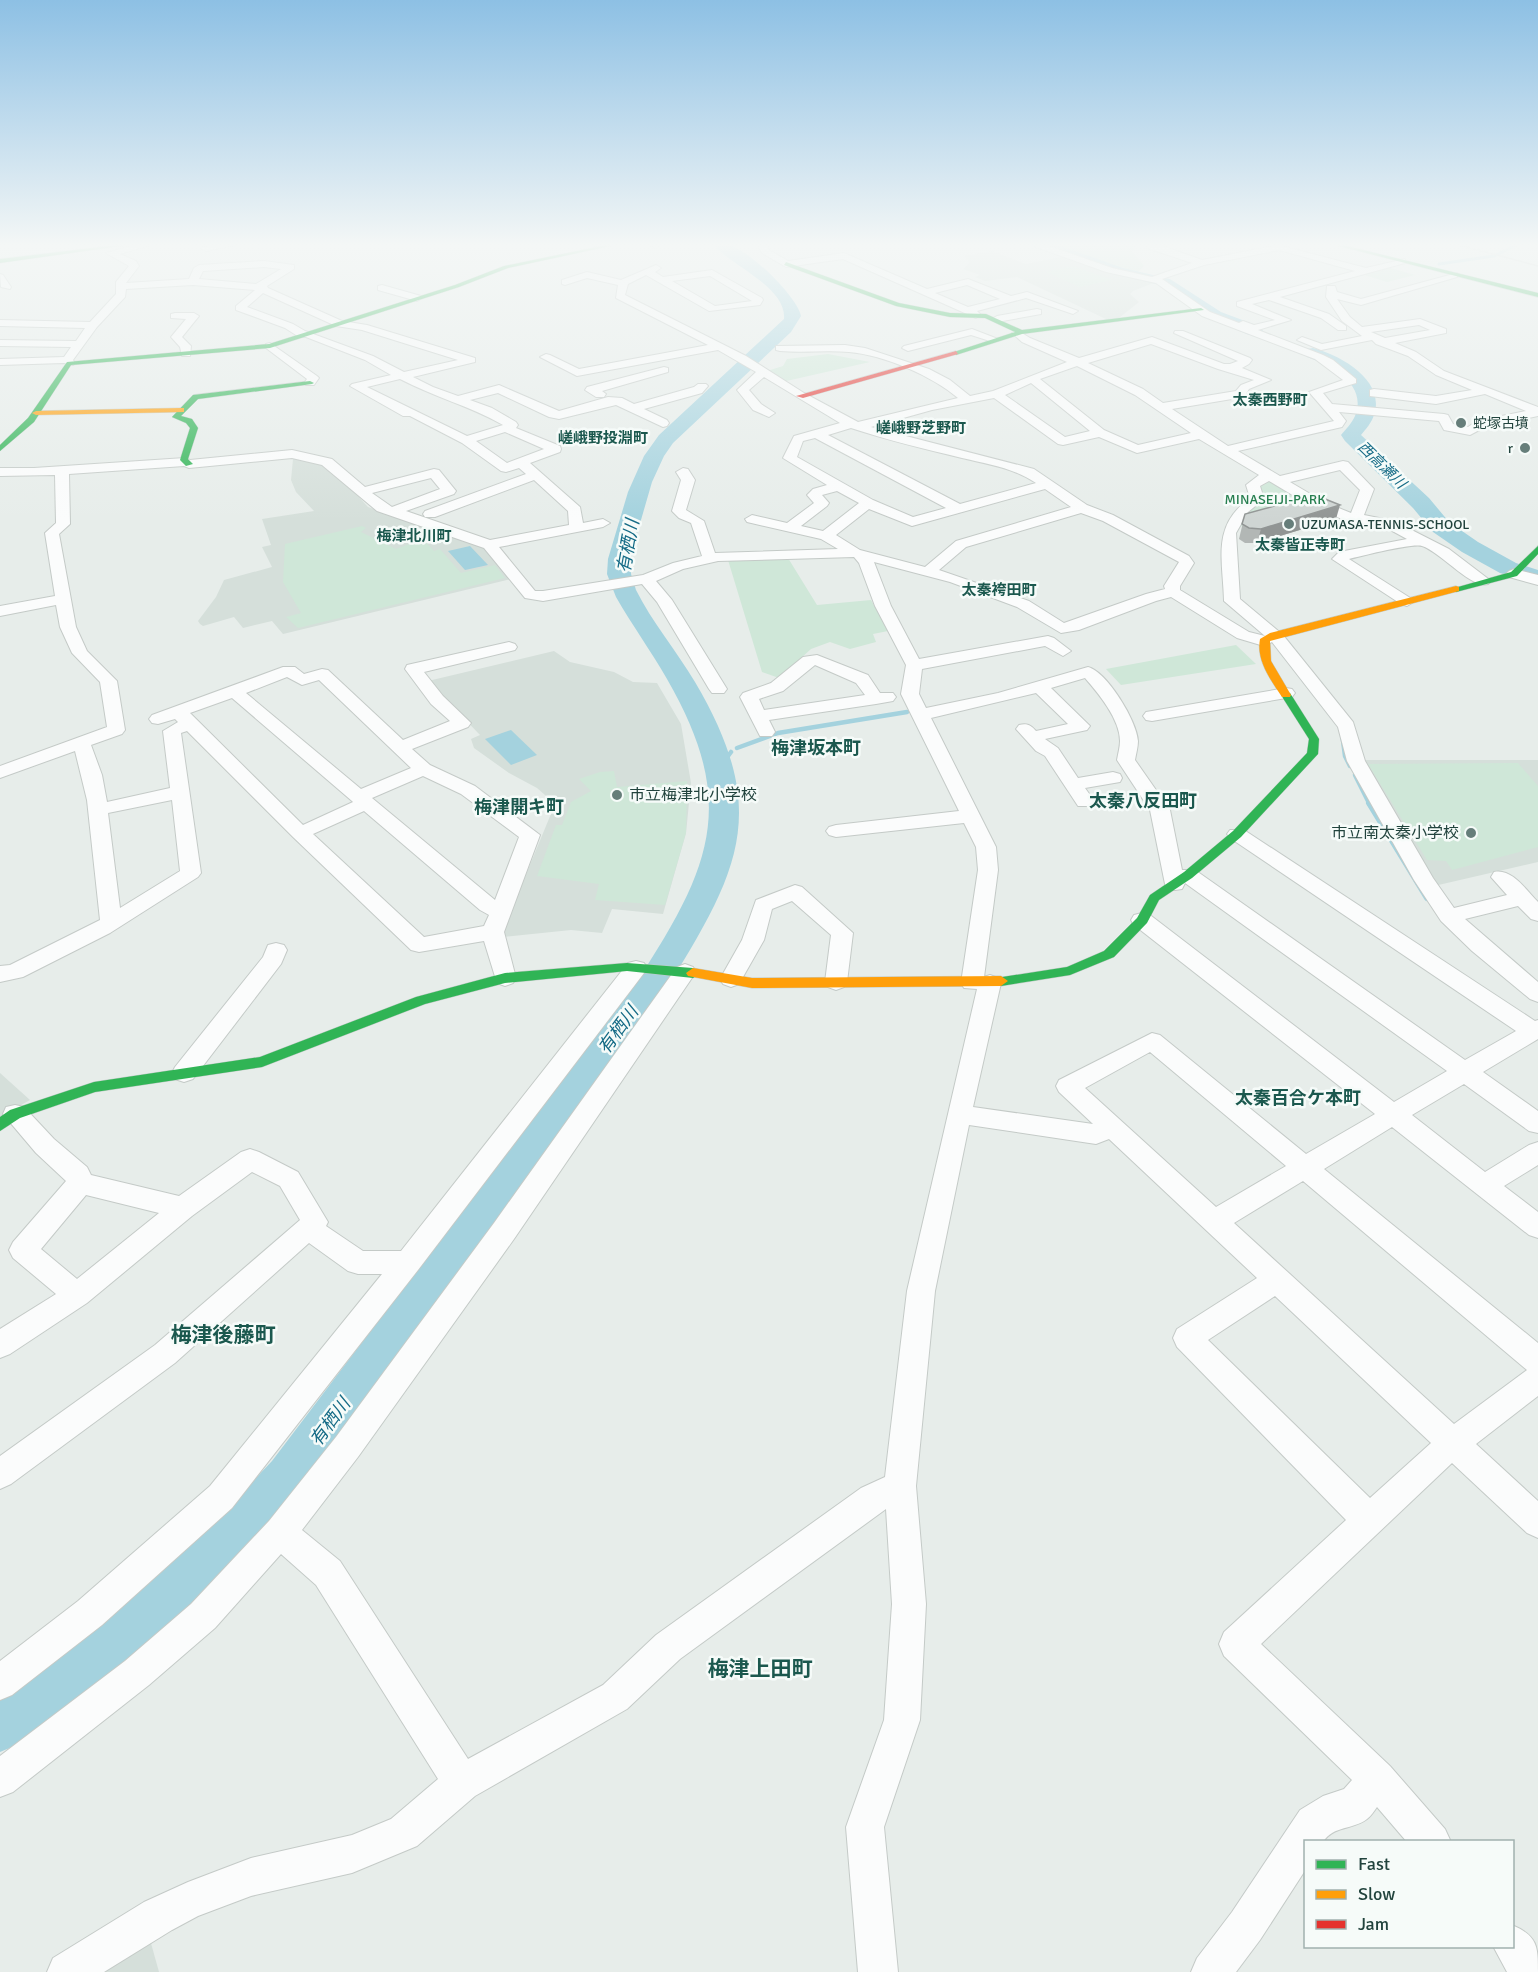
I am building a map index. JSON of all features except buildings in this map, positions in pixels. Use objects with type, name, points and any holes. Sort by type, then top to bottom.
[{"type":"street","points":[[0,448],[20,432],[36,412],[84,337]]},
{"type":"street","points":[[177,337],[185,346],[186,354]]},
{"type":"street","points":[[0,362],[68,361],[186,354],[270,346],[299,337]]},
{"type":"street","points":[[311,337],[369,358],[400,376],[517,423],[555,449],[506,468],[466,440],[412,412]]},
{"type":"street","points":[[337,346],[367,337]]},
{"type":"street","points":[[394,337],[471,360],[356,386],[407,413],[499,388],[549,413],[559,415],[605,402],[618,401],[663,423]]},
{"type":"street","points":[[701,337],[742,358],[800,396],[855,425],[884,435],[1029,472],[1082,508],[1108,518],[1184,559],[1187,563],[1172,586],[1173,592]]},
{"type":"street","points":[[908,348],[952,337]]},
{"type":"street","points":[[987,337],[993,339]]},
{"type":"street","points":[[800,396],[915,366],[1000,337]]},
{"type":"street","points":[[1023,337],[1123,383],[1163,407],[1200,435],[1319,505],[1356,518],[1389,524],[1444,552],[1483,580]]},
{"type":"street","points":[[1189,337],[1246,360],[1232,368]]},
{"type":"street","points":[[1226,450],[1340,422],[1315,392],[1352,381],[1329,362],[1278,337]]},
{"type":"street","points":[[1302,337],[1297,338],[1321,347],[1400,337]]},
{"type":"street","points":[[1372,337],[1412,354],[1440,373],[1538,411]]},
{"type":"street","points":[[1046,484],[912,522],[868,503],[790,458],[798,439],[996,394],[1032,378],[1078,362],[1152,340],[1222,367],[1232,368],[1264,380],[1245,387],[1240,394],[1163,407]]},
{"type":"street","points":[[0,343],[79,344]]},
{"type":"street","points":[[861,350],[889,343],[941,357]]},
{"type":"street","points":[[187,463],[194,428],[189,421],[176,417],[196,397],[310,383],[313,378],[270,346]]},
{"type":"street","points":[[546,357],[577,373],[717,347]]},
{"type":"street","points":[[780,348],[861,350],[915,366],[938,376],[967,399]]},
{"type":"street","points":[[605,402],[604,395],[591,390],[664,370]]},
{"type":"street","points":[[761,370],[743,390],[757,407],[769,413]]},
{"type":"street","points":[[1032,378],[1100,432],[1137,449],[1200,435]]},
{"type":"street","points":[[633,408],[698,390],[702,386]]},
{"type":"street","points":[[1374,393],[1436,400],[1485,391]]},
{"type":"street","points":[[996,394],[1063,441],[1100,432]]},
{"type":"street","points":[[1328,407],[1444,418],[1448,427],[1470,431],[1481,424],[1538,411]]},
{"type":"street","points":[[36,412],[181,410]]},
{"type":"street","points":[[466,440],[549,413]]},
{"type":"street","points":[[817,434],[959,509]]},
{"type":"street","points":[[0,472],[62,471],[292,454],[327,462],[382,508],[489,545],[530,595],[543,596],[642,580],[678,566],[710,559],[857,553],[955,579],[1023,604],[1061,628]]},
{"type":"street","points":[[521,462],[575,510],[576,528]]},
{"type":"street","points":[[1356,518],[1366,489],[1343,465],[1274,478],[1253,485],[1257,499],[1242,510],[1229,532],[1232,601],[1347,726],[1356,761],[1424,880],[1449,916],[1480,946],[1538,994]]},
{"type":"street","points":[[0,772],[116,730],[108,681],[80,653],[68,627],[52,533],[63,524],[62,471]]},
{"type":"street","points":[[683,472],[688,480],[679,511],[697,521],[710,559]]},
{"type":"street","points":[[363,491],[434,473],[450,491],[393,512]]},
{"type":"street","points":[[417,519],[536,475]]},
{"type":"street","points":[[790,527],[822,503],[814,495],[840,486]]},
{"type":"street","points":[[826,536],[868,503]]},
{"type":"street","points":[[928,572],[961,543],[1082,508]]},
{"type":"street","points":[[752,519],[826,536],[846,546],[866,561],[883,606],[914,665],[910,694],[986,847],[988,870],[981,983],[959,1114],[921,1291],[900,1486],[909,1604],[902,1720],[865,1827],[875,1921],[873,1970]]},
{"type":"street","points":[[489,545],[603,523]]},
{"type":"street","points":[[1407,601],[1339,559],[1344,555],[1420,541]]},
{"type":"street","points":[[1517,572],[1538,549]]},
{"type":"street","points":[[1048,641],[1050,635],[1061,628],[1073,627],[1151,597],[1173,592],[1243,635],[1268,638],[1517,572],[1538,580]]},
{"type":"street","points":[[642,580],[664,600],[718,688]]},
{"type":"street","points":[[0,611],[63,599]]},
{"type":"street","points":[[8,1120],[94,1087],[262,1062],[421,1000],[505,978],[639,968],[682,971],[752,983],[981,983],[1070,971],[1109,954],[1142,920],[1154,898],[1182,879],[1237,834],[1312,754],[1314,739],[1269,667],[1262,647],[1268,638]]},
{"type":"street","points":[[914,665],[1048,641],[1063,651]]},
{"type":"street","points":[[401,747],[462,723],[437,700],[413,669],[509,647]]},
{"type":"street","points":[[766,732],[749,697],[777,687],[809,661],[817,660],[862,679],[876,699]]},
{"type":"street","points":[[0,974],[15,972],[111,923],[191,873],[172,731],[184,718],[235,692],[290,671],[302,680],[322,674],[423,769],[468,790],[530,835],[494,932],[505,978]]},
{"type":"street","points":[[920,715],[971,705],[1088,672],[1111,697],[1129,739],[1126,759],[1160,810],[1182,879],[1466,1071],[1538,1124]]},
{"type":"street","points":[[1039,686],[1081,726],[1027,731],[1042,747],[1052,752],[1085,802]]},
{"type":"street","points":[[235,692],[487,905],[501,912]]},
{"type":"street","points":[[1152,716],[1286,693]]},
{"type":"street","points":[[759,716],[910,694]]},
{"type":"street","points":[[158,719],[184,718],[419,945],[494,932]]},
{"type":"street","points":[[80,742],[87,751],[98,810],[111,923]]},
{"type":"street","points":[[300,832],[423,769]]},
{"type":"street","points":[[1074,784],[1113,778]]},
{"type":"street","points":[[98,810],[180,792]]},
{"type":"street","points":[[836,831],[860,819],[970,816]]},
{"type":"street","points":[[1214,1222],[1535,1030],[1237,834]]},
{"type":"street","points":[[1501,877],[1538,914]]},
{"type":"street","points":[[731,979],[753,940],[763,905],[795,892],[842,933],[836,982]]},
{"type":"street","points":[[1449,916],[1522,898]]},
{"type":"street","points":[[1142,920],[1538,1227]]},
{"type":"street","points":[[184,1073],[273,959],[276,950]]},
{"type":"street","points":[[0,1683],[90,1613],[221,1497],[639,968]]},
{"type":"street","points":[[0,1779],[137,1673],[203,1616],[279,1533],[512,1232],[682,971]]},
{"type":"street","points":[[1538,1361],[1152,1041],[1068,1086],[1451,1444],[1538,1522]]},
{"type":"street","points":[[959,1114],[1096,1134],[1113,1128]]},
{"type":"street","points":[[8,1120],[45,1146],[78,1174],[80,1183]]},
{"type":"street","points":[[1484,1185],[1538,1152]]},
{"type":"street","points":[[0,1345],[77,1295],[183,1208],[250,1159],[290,1179],[315,1222],[310,1229],[165,1354],[0,1474]]},
{"type":"street","points":[[80,1183],[183,1208]]},
{"type":"street","points":[[77,1295],[23,1250],[80,1183]]},
{"type":"street","points":[[310,1229],[358,1263],[408,1262]]},
{"type":"street","points":[[1276,1280],[1187,1338],[1369,1520]]},
{"type":"street","points":[[1430,1840],[1413,1817],[1377,1779],[1236,1644],[1451,1444],[1538,1379]]},
{"type":"street","points":[[67,1972],[158,1916],[188,1901],[251,1877],[352,1854],[404,1833],[462,1783],[615,1697],[668,1647],[872,1499],[900,1486]]},
{"type":"street","points":[[279,1533],[328,1573],[462,1783]]},
{"type":"street","points":[[1211,1972],[1246,1926],[1313,1823],[1335,1809],[1354,1806],[1377,1779]]},
{"type":"street","points":[[1514,1948],[1532,1972]]},
{"type":"shaded area","points":[[308,458],[320,463],[346,483],[368,507],[483,548],[511,579],[283,634],[272,621],[243,628],[234,617],[203,626],[198,621],[216,597],[224,580],[272,567],[262,547],[271,545],[262,519],[314,511],[296,492],[291,480],[293,459]]},
{"type":"shaded area","name":"市立梅津北小学校","points":[[554,651],[570,662],[614,672],[633,682],[657,683],[681,724],[691,783],[686,833],[663,914],[612,909],[602,933],[571,930],[503,937],[501,935],[553,809],[553,802],[537,788],[509,773],[474,748],[471,739],[480,735],[428,681]]},
{"type":"shaded area","name":"市立南太秦小学校","points":[[1363,760],[1538,760],[1538,862],[1434,886]]},
{"type":"shaded area","points":[[0,1073],[30,1100],[0,1117]]},
{"type":"shaded area","points":[[149,1936],[159,1972],[92,1972]]},
{"type":"green space","points":[[828,354],[870,362],[782,382],[767,371],[783,366],[787,359]]},
{"type":"green space","name":"MINASEIJI-PARK","points":[[1269,477],[1315,505],[1232,529],[1255,489]]},
{"type":"green space","points":[[362,526],[366,528],[361,532],[396,549],[423,539],[434,551],[440,549],[461,573],[495,565],[505,578],[298,628],[286,617],[301,613],[283,582],[285,544]]},
{"type":"green space","points":[[788,558],[817,605],[871,600],[888,631],[873,634],[876,642],[850,649],[830,642],[811,649],[779,678],[762,672],[728,560]]},
{"type":"green space","points":[[1236,645],[1256,664],[1121,685],[1106,669]]},
{"type":"green space","name":"市立南太秦小学校","points":[[1518,763],[1538,786],[1538,847],[1452,870],[1446,861],[1427,860],[1368,764]]},
{"type":"green space","points":[[614,771],[617,787],[687,781],[686,833],[665,905],[595,900],[599,884],[537,876],[556,825],[562,825],[571,802],[591,791],[579,779],[600,772]]},
{"type":"water","points":[[470,546],[488,565],[465,570],[448,551]]},
{"type":"water","points":[[511,730],[537,755],[511,765],[485,739]]},
{"type":"waterway","name":"有栖川","points":[[0,1725],[85,1666],[166,1602],[229,1541],[289,1477],[655,980],[677,946],[714,874],[723,834],[724,806],[721,779],[715,753],[694,703],[621,582],[620,559],[638,492],[649,464],[659,447],[776,337]]},
{"type":"waterway","name":"西高瀬川","points":[[1313,353],[1343,368],[1360,384],[1367,404],[1365,415],[1351,435],[1352,437],[1421,503],[1441,527],[1470,547],[1508,568],[1538,577]]},
{"type":"waterway","points":[[737,748],[778,733],[907,712]]},
{"type":"waterway","points":[[1342,733],[1345,756],[1350,766]]},
{"type":"waterway","points":[[719,768],[731,752]]},
{"type":"waterway","points":[[1355,775],[1369,803]]},
{"type":"waterway","points":[[1369,803],[1427,898]]},
{"type":"traffic: fast","points":[[0,449],[31,420],[69,363],[270,346],[298,337]]},
{"type":"traffic: fast","points":[[956,353],[1005,337]]},
{"type":"traffic: fast","points":[[189,464],[184,460],[194,428],[189,421],[176,417],[196,397],[310,383]]},
{"type":"traffic: fast","points":[[1456,589],[1514,574],[1538,549]]},
{"type":"traffic: fast","points":[[1001,981],[1070,971],[1109,954],[1142,920],[1154,898],[1188,875],[1237,834],[1312,754],[1314,739],[1286,695]]},
{"type":"traffic: fast","points":[[0,1125],[15,1114],[94,1087],[262,1062],[421,1000],[505,978],[627,967],[693,973]]},
{"type":"traffic: slow","points":[[36,413],[181,410]]},
{"type":"traffic: slow","points":[[1286,695],[1266,661],[1265,639],[1273,635],[1456,589]]},
{"type":"traffic: slow","points":[[693,973],[752,983],[1001,981]]},
{"type":"traffic: jam","points":[[800,396],[956,353]]},
{"type":"place","name":"蛇塚古墳","points":[[1461,423]]},
{"type":"place","name":"r","points":[[1525,448]]},
{"type":"place","name":"UZUMASA-TENNIS-SCHOOL","points":[[1289,524]]},
{"type":"place","name":"市立梅津北小学校","points":[[617,795]]},
{"type":"place","name":"市立南太秦小学校","points":[[1471,833]]},
{"type":"district","name":"太秦西野町","points":[[1270,400]]},
{"type":"district","name":"嵯峨野芝野町","points":[[921,428]]},
{"type":"district","name":"嵯峨野投淵町","points":[[603,438]]},
{"type":"district","name":"梅津北川町","points":[[414,536]]},
{"type":"district","name":"太秦皆正寺町","points":[[1300,545]]},
{"type":"district","name":"太秦袴田町","points":[[999,590]]},
{"type":"district","name":"梅津坂本町","points":[[816,748]]},
{"type":"district","name":"太秦八反田町","points":[[1143,801]]},
{"type":"district","name":"梅津開キ町","points":[[519,807]]},
{"type":"district","name":"太秦百合ケ本町","points":[[1298,1098]]},
{"type":"district","name":"梅津後藤町","points":[[223,1335]]},
{"type":"district","name":"梅津上田町","points":[[760,1669]]}]
